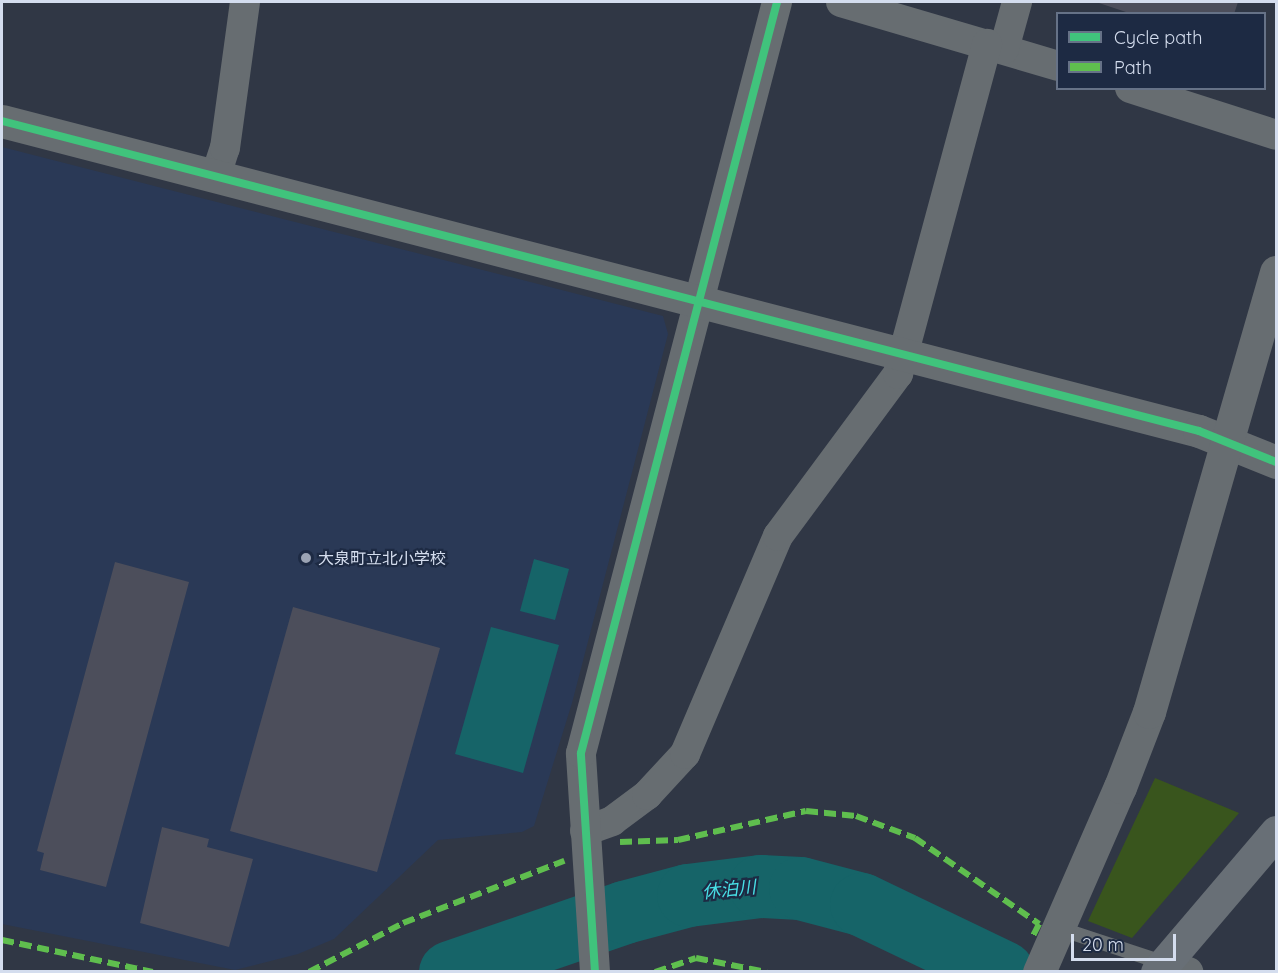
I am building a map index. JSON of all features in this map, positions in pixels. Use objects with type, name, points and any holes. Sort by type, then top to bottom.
[{"type":"main road","points":[[1170,969],[1276,832]]},
{"type":"street","points":[[216,175],[225,148],[245,2]]},
{"type":"street","points":[[595,972],[581,753],[777,2]]},
{"type":"street","points":[[841,2],[1056,65]]},
{"type":"street","points":[[585,831],[612,821],[630,808],[670,774],[686,754],[778,536],[891,386],[904,355],[996,47],[1017,2]]},
{"type":"street","points":[[1136,90],[1276,135]]},
{"type":"street","points":[[2,121],[699,300],[1229,441],[1276,462]]},
{"type":"street","points":[[1039,972],[1149,712],[1276,272]]},
{"type":"lane","points":[[1055,935],[1170,969]]},
{"type":"shaded area","name":"大泉町立北小学校","points":[[2,147],[663,316],[668,334],[572,703],[534,826],[522,832],[438,840],[334,939],[298,954],[235,970],[2,924]]},
{"type":"shaded area","points":[[534,559],[569,569],[555,620],[520,611]]},
{"type":"shaded area","points":[[491,627],[559,645],[523,773],[455,754]]},
{"type":"shaded area","points":[[1155,778],[1239,813],[1132,938],[1088,921]]},
{"type":"building","points":[[1096,2],[1238,2],[1235,12],[1126,12]]},
{"type":"building","points":[[115,562],[189,582],[106,887],[40,870],[44,853],[37,851]]},
{"type":"building","points":[[293,607],[440,648],[377,872],[230,831]]},
{"type":"building","points":[[162,827],[209,839],[207,847],[253,859],[229,947],[140,923]]},
{"type":"waterway","name":"休泊川","points":[[450,972],[624,912],[688,895],[760,886],[800,888],[861,904],[1003,972]]},
{"type":"marked path","points":[[620,842],[678,840],[806,811],[856,816],[915,838],[1039,924],[1033,936]]},
{"type":"marked path","points":[[309,972],[403,923],[564,861]]},
{"type":"marked path","points":[[2,940],[153,972]]},
{"type":"marked path","points":[[655,972],[696,958],[767,972]]},
{"type":"cycle path","points":[[595,972],[581,753],[777,2]]},
{"type":"cycle path","points":[[2,121],[1199,431],[1276,462]]},
{"type":"place","name":"大泉町立北小学校","points":[[306,558]]}]
